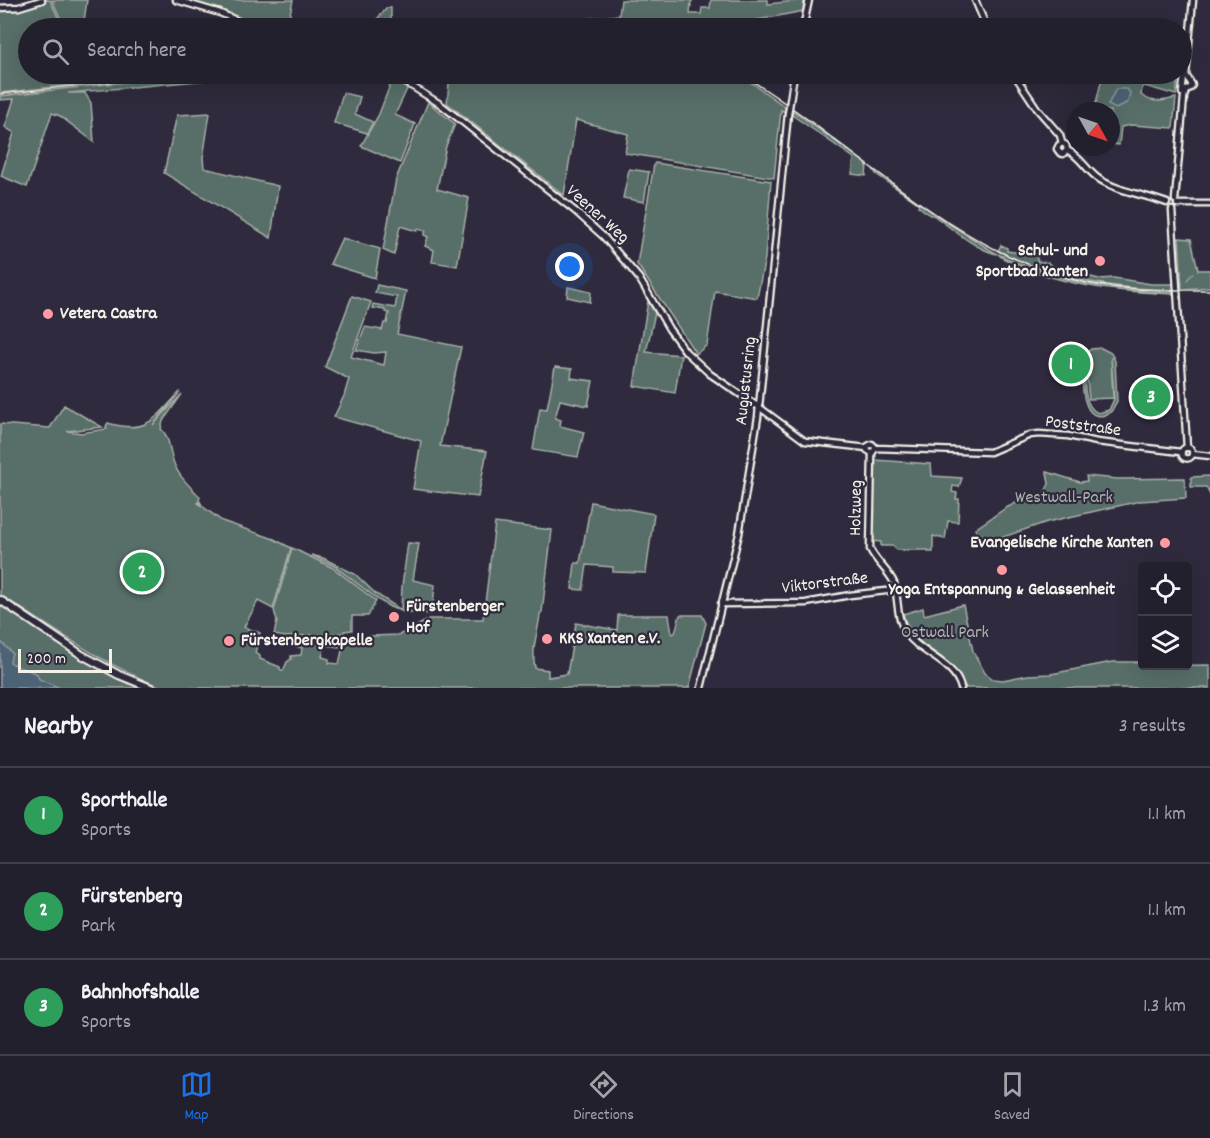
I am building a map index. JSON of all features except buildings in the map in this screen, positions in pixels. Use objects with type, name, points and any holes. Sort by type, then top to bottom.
[{"type":"main road","points":[[0,600],[82,655],[151,688]]},
{"type":"street","points":[[0,8],[20,7],[42,0]]},
{"type":"street","points":[[176,0],[231,18]]},
{"type":"street","points":[[805,18],[809,0]]},
{"type":"street","points":[[975,0],[983,18]]},
{"type":"street","points":[[1190,18],[1192,0]]},
{"type":"street","name":"Veener Weg","points":[[407,84],[440,104],[593,226],[633,268],[672,334],[686,352],[710,374],[759,407]]},
{"type":"street","name":"Augustusring","points":[[701,688],[739,534],[759,407],[793,84]]},
{"type":"street","points":[[1021,84],[1038,110],[1060,135],[1062,143],[1066,145]]},
{"type":"street","points":[[1182,84],[1185,89]]},
{"type":"street","points":[[1191,84],[1181,97],[1172,210],[1187,448],[1192,454]]},
{"type":"street","points":[[1062,143],[1058,146],[1058,152],[1063,154],[1066,151]]},
{"type":"street","points":[[1076,156],[1091,172],[1105,182],[1172,202],[1210,204]]},
{"type":"street","points":[[1172,202],[1168,208],[1172,210]]},
{"type":"street","name":"Poststraße","points":[[759,407],[805,441],[867,448],[872,444],[876,448],[990,452],[1030,435],[1039,434],[1068,436],[1181,453]]},
{"type":"street","points":[[867,448],[868,452],[872,453],[876,448]]},
{"type":"street","points":[[1187,448],[1181,453],[1183,457],[1187,459],[1192,454]]},
{"type":"street","name":"Holzweg","points":[[872,453],[869,542],[873,555],[891,577],[899,615],[906,633],[952,672],[961,688]]},
{"type":"street","points":[[1192,454],[1210,456]]},
{"type":"street","name":"Viktorstraße","points":[[721,604],[806,603],[895,590]]},
{"type":"green space","points":[[50,0],[58,18],[18,18],[18,84],[80,84],[0,93],[0,11],[23,9]]},
{"type":"green space","points":[[52,0],[87,0],[84,18],[60,18]]},
{"type":"green space","points":[[183,0],[293,0],[289,18],[235,18]]},
{"type":"green space","points":[[621,0],[693,0],[690,14],[701,14],[702,8],[710,8],[711,0],[768,0],[768,4],[804,0],[803,11],[768,18],[593,18],[619,15]]},
{"type":"green space","points":[[387,8],[391,8],[391,18],[378,18]]},
{"type":"green space","points":[[107,84],[165,84],[68,93],[85,93],[91,103],[94,142],[60,116],[52,113],[27,187],[1,176],[14,133],[5,127],[14,99],[0,100],[0,96]]},
{"type":"green space","points":[[390,84],[401,84],[408,87],[395,115],[415,124],[400,163],[361,146],[379,114]]},
{"type":"green space","points":[[449,84],[753,84],[787,108],[787,113],[781,110],[774,178],[625,153],[628,134],[576,120],[564,195],[447,103]]},
{"type":"green space","points":[[1101,84],[1177,84],[1176,95],[1145,86],[1142,88],[1141,95],[1154,101],[1176,98],[1173,128],[1132,125],[1121,127],[1120,136],[1120,102],[1096,102]]},
{"type":"green space","points":[[343,93],[360,97],[355,114],[373,122],[367,133],[334,123]]},
{"type":"green space","points":[[428,102],[455,124],[446,146],[437,189],[469,198],[457,266],[432,262],[434,250],[425,246],[428,237],[424,235],[426,231],[418,229],[417,231],[400,226],[394,255],[383,250],[396,179]]},
{"type":"green space","points":[[793,111],[867,164],[866,176],[852,174],[854,158],[792,115]]},
{"type":"green space","points":[[210,113],[203,158],[204,168],[278,186],[271,238],[164,173],[177,115]]},
{"type":"green space","points":[[655,163],[771,181],[765,258],[757,298],[715,291],[707,345],[696,354],[637,264]]},
{"type":"green space","points":[[629,169],[649,172],[644,202],[623,198]]},
{"type":"green space","points":[[873,169],[944,221],[997,254],[972,243],[930,215],[918,206],[919,204],[876,174]]},
{"type":"green space","points":[[342,238],[380,249],[375,278],[330,264]]},
{"type":"green space","points":[[1179,238],[1191,239],[1198,270],[1210,270],[1210,287],[1182,289]]},
{"type":"green space","points":[[1001,245],[1007,248],[1007,251],[1035,255],[1037,253],[1037,261],[1048,263],[1055,268],[1099,279],[1114,278],[1151,284],[1174,284],[1175,290],[1129,288],[1084,281],[1040,268],[998,251]]},
{"type":"green space","points":[[998,254],[1040,271],[1084,283],[1129,290],[1175,292],[1175,294],[1118,290],[1064,281],[1007,261]]},
{"type":"green space","points":[[377,285],[406,291],[397,334],[461,347],[440,446],[487,451],[478,497],[413,489],[421,441],[334,417],[349,379],[325,367],[352,296],[371,302],[351,357],[384,365],[386,352],[356,350],[365,327],[382,330],[384,323],[387,323],[389,313],[372,308],[373,304],[395,308],[397,297],[375,293]]},
{"type":"green space","points":[[568,287],[591,292],[590,302],[567,297]]},
{"type":"green space","points":[[648,301],[655,313],[646,352],[681,355],[675,393],[634,386]]},
{"type":"green space","points":[[1101,348],[1111,353],[1115,361],[1117,401],[1111,412],[1100,416],[1093,414],[1087,407],[1082,386],[1082,356],[1091,349]],"holes":[[[1111,357],[1114,399],[1109,410],[1098,413],[1089,404],[1085,390],[1085,360],[1089,399],[1113,398]]]},
{"type":"green space","points":[[555,367],[572,369],[571,378],[593,381],[588,406],[560,400],[555,418],[561,420],[560,426],[584,432],[578,457],[533,450],[540,408],[547,409]]},
{"type":"green space","points":[[180,392],[153,425],[182,394],[163,421],[161,429],[167,437],[174,465],[184,481],[200,497],[202,505],[198,503],[222,521],[274,539],[291,548],[273,609],[258,601],[244,627],[260,633],[255,653],[260,656],[260,659],[280,667],[283,671],[291,656],[301,655],[302,648],[294,646],[294,641],[341,637],[339,647],[325,645],[322,657],[329,659],[329,663],[339,664],[345,637],[399,635],[430,619],[483,619],[495,523],[552,530],[542,612],[534,647],[535,668],[548,670],[548,677],[567,674],[576,623],[617,630],[618,615],[669,615],[672,634],[675,633],[680,615],[702,615],[706,623],[689,688],[163,688],[99,657],[0,595],[0,424],[50,428],[64,405],[102,427],[67,431],[81,433],[107,429],[108,423],[133,427],[150,422]]},
{"type":"green space","points":[[875,460],[931,464],[932,476],[962,478],[959,487],[953,486],[952,492],[957,493],[956,499],[959,499],[958,522],[948,521],[945,539],[933,536],[933,552],[897,550],[893,546],[881,546],[881,542],[873,541]]},
{"type":"green space","name":"Westwall-Park","points":[[1047,472],[1080,482],[1087,481],[1086,476],[1118,479],[1185,478],[1186,498],[1140,501],[1047,522],[983,544],[975,529],[1006,508],[1030,496],[1044,494],[1049,484]]},
{"type":"green space","points":[[1210,476],[1210,495],[1206,487],[1191,487],[1191,477]]},
{"type":"green space","points":[[591,502],[654,514],[646,573],[613,572],[613,567],[587,565],[583,590],[572,589],[575,563],[580,563]]},
{"type":"green space","points":[[408,543],[419,544],[413,580],[435,585],[432,614],[404,612],[390,607],[334,566],[311,555],[323,558],[355,574],[376,594],[401,610]]},
{"type":"green space","points":[[292,548],[333,568],[376,601],[368,616],[352,616],[352,630],[344,631],[344,633],[285,637],[274,635],[277,621],[274,610]]},
{"type":"green space","points":[[0,603],[78,655],[146,688],[0,688]]},
{"type":"green space","name":"Ostwall Park","points":[[963,605],[973,651],[985,673],[993,679],[1003,680],[1028,675],[1051,674],[1112,662],[1138,662],[1138,670],[1192,670],[1192,665],[1210,665],[1210,688],[966,688],[951,666],[915,636],[908,627],[903,614],[923,608],[924,615]]},
{"type":"water","points":[[1116,89],[1127,89],[1130,93],[1128,102],[1120,107],[1120,102],[1110,102]]},
{"type":"water","points":[[0,641],[12,653],[10,662],[37,674],[39,679],[60,688],[0,688]]},
{"type":"waterway","points":[[1201,270],[1210,270]]},
{"type":"waterway","points":[[1187,280],[1193,273]]},
{"type":"railway","points":[[0,94],[92,84]]},
{"type":"railway","points":[[756,84],[906,194],[992,248],[1038,268],[1102,286],[1133,289],[1210,290]]},
{"type":"place","name":"Schul- und Sportbad Xanten","points":[[1100,261]]},
{"type":"place","name":"Vetera Castra","points":[[48,314]]},
{"type":"place","name":"Sporthalle","points":[[1071,364]]},
{"type":"place","name":"Bahnhofshalle","points":[[1151,397]]},
{"type":"place","name":"Evangelische Kirche Xanten","points":[[1165,543]]},
{"type":"place","name":"Yoga Entspannung & Gelassenheit","points":[[1002,570]]},
{"type":"place","name":"Fürstenberg","points":[[142,572]]},
{"type":"place","name":"Fürstenberger Hof","points":[[394,617]]},
{"type":"place","name":"KKS Xanten e.V.","points":[[547,639]]},
{"type":"place","name":"Fürstenbergkapelle","points":[[229,641]]}]
